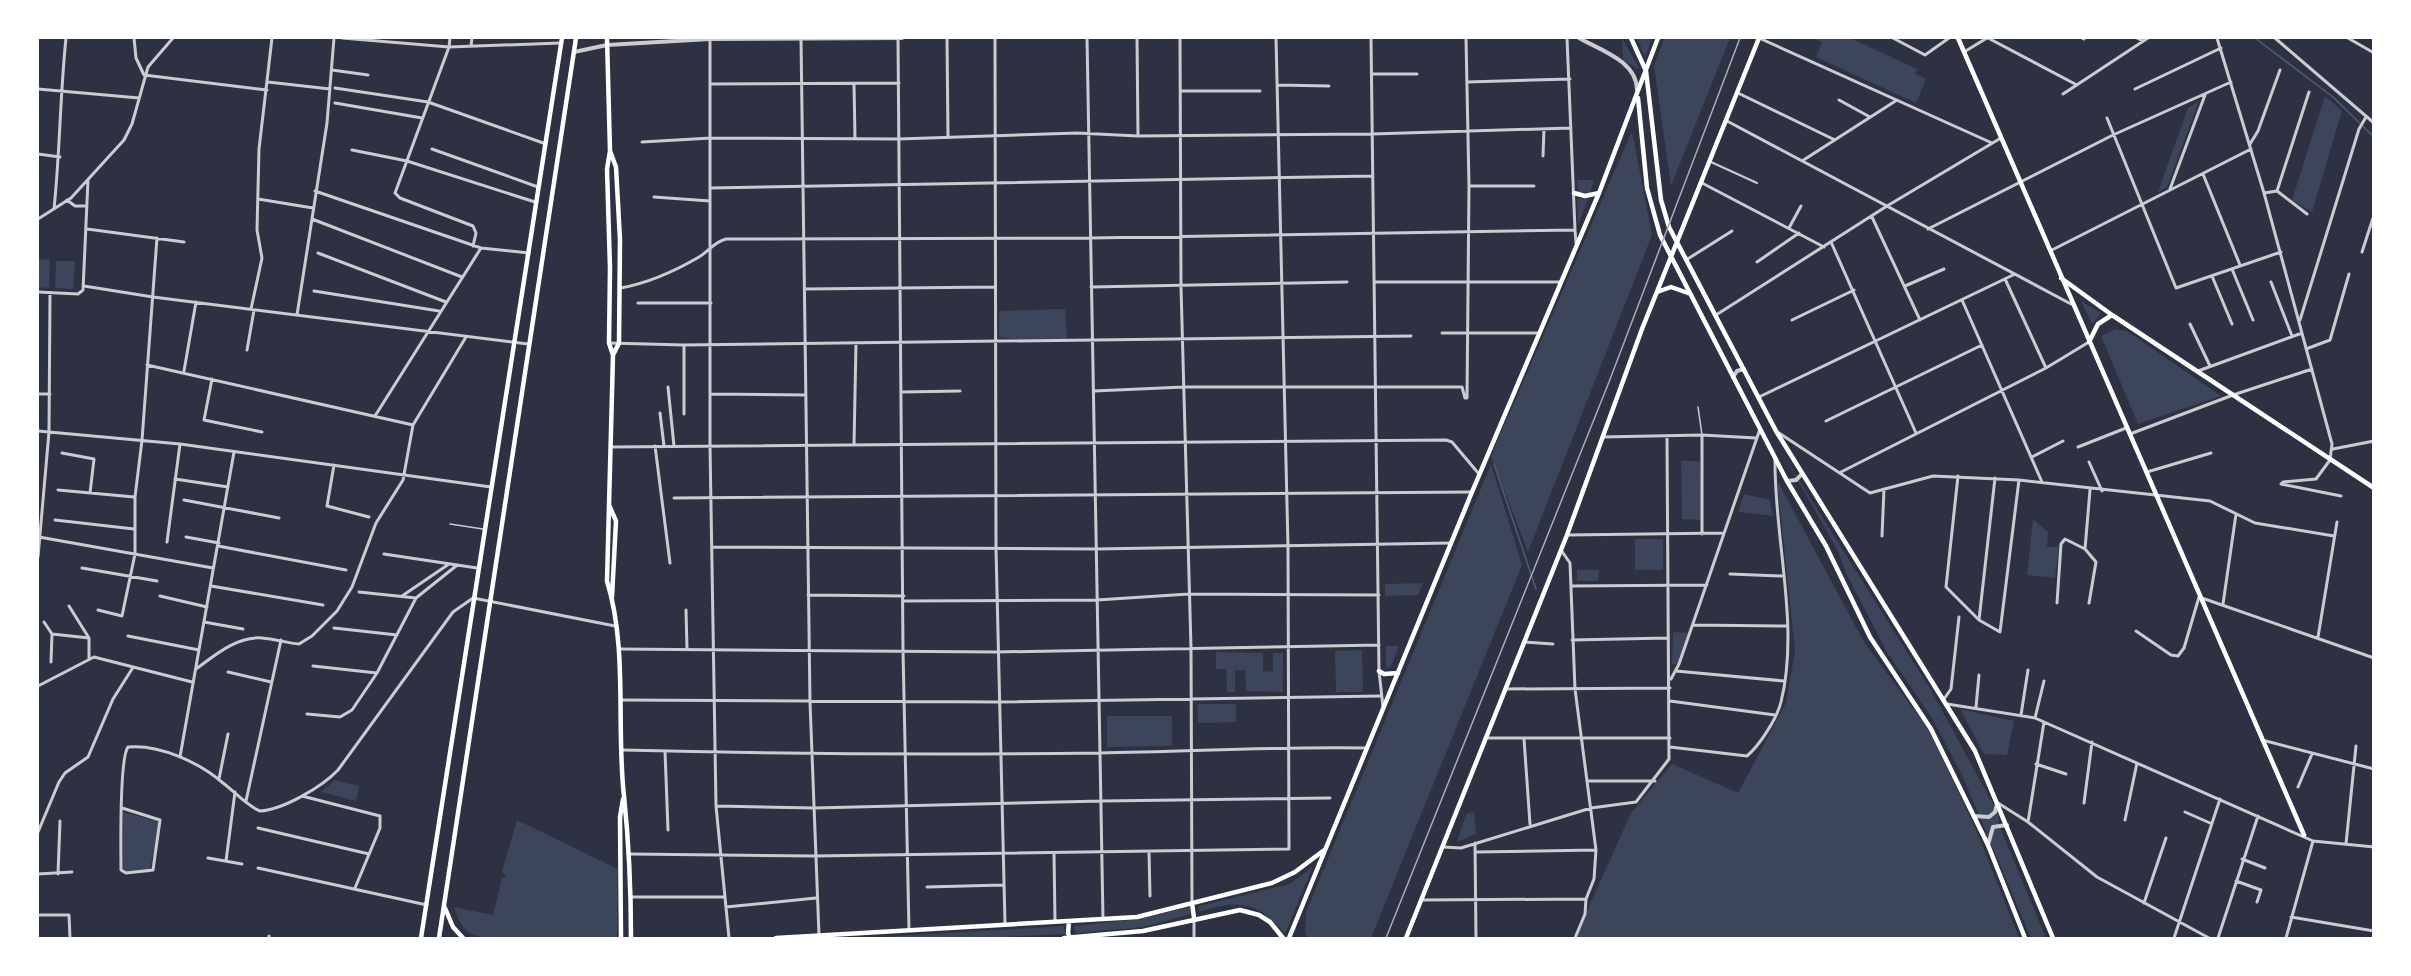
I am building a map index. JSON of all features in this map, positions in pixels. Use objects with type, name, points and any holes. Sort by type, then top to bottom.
[{"type":"main road","points":[[439,939],[576,38]]},
{"type":"main road","points":[[607,38],[610,151],[607,169],[610,268],[609,343],[613,355],[607,581],[612,598],[617,649],[624,797],[630,854],[631,939]]},
{"type":"main road","points":[[1631,38],[1646,71],[1661,201],[1665,217],[1776,431],[1975,751],[2008,825],[2053,939]]},
{"type":"main road","points":[[1289,939],[1479,474],[1599,193],[1638,96],[1658,38]]},
{"type":"main road","points":[[1406,939],[1567,535],[1677,242],[1759,38]]},
{"type":"main road","points":[[1958,38],[2071,304],[2304,835]]},
{"type":"main road","points":[[421,939],[477,568],[562,40]]},
{"type":"main road","points":[[1638,96],[1650,207],[1671,259],[1787,481],[1826,546],[1870,637],[1931,729],[1988,845],[2025,939]]},
{"type":"main road","points":[[610,151],[616,167],[621,288],[619,343],[613,355]]},
{"type":"main road","points":[[1574,193],[1585,196],[1599,193]]},
{"type":"main road","points":[[2061,279],[2373,488]]},
{"type":"main road","points":[[1658,292],[1671,287],[1688,293]]},
{"type":"main road","points":[[2089,342],[2098,324],[2112,315]]},
{"type":"main road","points":[[1379,671],[1384,674],[1398,673]]},
{"type":"main road","points":[[621,939],[620,817],[624,797]]},
{"type":"main road","points":[[776,939],[1137,916],[1278,881],[1325,849]]},
{"type":"main road","points":[[1192,903],[1194,918]]},
{"type":"main road","points":[[444,904],[453,927],[463,939]]},
{"type":"main road","points":[[1064,939],[1100,938],[1143,931],[1229,910],[1251,911],[1270,922],[1282,939]]},
{"type":"main road","points":[[1069,922],[1068,933],[1071,938]]},
{"type":"street","points":[[54,209],[60,157],[61,92],[66,38]]},
{"type":"street","points":[[134,38],[136,58],[144,75]]},
{"type":"street","points":[[38,219],[67,200],[124,140],[140,98],[144,75],[151,63],[173,38]]},
{"type":"street","points":[[247,350],[262,258],[257,230],[259,149],[272,38]]},
{"type":"street","points":[[297,315],[330,89],[334,38]]},
{"type":"street","points":[[342,38],[449,47],[562,40]]},
{"type":"street","points":[[450,38],[449,47],[395,193],[400,198],[473,226],[476,233],[473,246]]},
{"type":"street","points":[[471,46],[472,38]]},
{"type":"street","points":[[574,52],[607,45],[710,38],[899,38],[903,650],[909,930]]},
{"type":"street","points":[[710,38],[712,246],[710,446],[716,806],[729,939]]},
{"type":"street","points":[[801,38],[810,702],[814,856],[819,936]]},
{"type":"street","points":[[947,38],[948,137]]},
{"type":"street","points":[[995,38],[996,600],[1005,926]]},
{"type":"street","points":[[1087,38],[1095,549],[1102,753],[1103,919]]},
{"type":"street","points":[[1137,38],[1138,136]]},
{"type":"street","points":[[1180,38],[1181,287],[1192,699],[1194,851],[1192,903]]},
{"type":"street","points":[[630,854],[814,856],[1054,854],[1287,850],[1290,848],[1286,697],[1288,547],[1276,38]]},
{"type":"street","points":[[1371,38],[1379,671],[1383,710]]},
{"type":"street","points":[[1094,391],[1184,387],[1462,387],[1467,398],[1469,132],[1466,38]]},
{"type":"street","points":[[1567,38],[1576,243]]},
{"type":"street","points":[[1579,38],[1631,69],[1636,79],[1638,96]]},
{"type":"street","points":[[1759,38],[1992,143]]},
{"type":"street","points":[[1893,38],[1925,55],[1949,38]]},
{"type":"street","points":[[1964,52],[1988,38],[2077,85]]},
{"type":"street","points":[[2137,38],[2143,41]]},
{"type":"street","points":[[2063,94],[2148,38]]},
{"type":"street","points":[[2217,38],[2281,252],[2333,449],[2330,460],[2315,480],[2281,483],[2286,486],[2341,496]]},
{"type":"street","points":[[2275,38],[2365,119],[2373,123]]},
{"type":"street","points":[[2348,38],[2373,53]]},
{"type":"street","points":[[2134,89],[2221,48]]},
{"type":"street","points":[[332,70],[368,75]]},
{"type":"street","points":[[2049,251],[2203,174],[2251,146],[2280,70]]},
{"type":"street","points":[[1372,74],[1417,74]]},
{"type":"street","points":[[144,75],[267,90]]},
{"type":"street","points":[[1467,82],[1570,79]]},
{"type":"street","points":[[268,82],[330,89]]},
{"type":"street","points":[[1928,229],[2019,181],[2231,82]]},
{"type":"street","points":[[710,84],[898,83]]},
{"type":"street","points":[[854,84],[855,139]]},
{"type":"street","points":[[1278,85],[1329,86]]},
{"type":"street","points":[[335,88],[428,102],[546,144]]},
{"type":"street","points":[[38,89],[140,98]]},
{"type":"street","points":[[1181,91],[1260,91]]},
{"type":"street","points":[[2277,191],[2309,92]]},
{"type":"street","points":[[1738,93],[1835,140]]},
{"type":"street","points":[[2170,189],[2206,94]]},
{"type":"street","points":[[1839,100],[1870,117]]},
{"type":"street","points":[[1802,162],[1897,100]]},
{"type":"street","points":[[335,103],[422,117]]},
{"type":"street","points":[[2107,118],[2175,288],[2180,289],[2281,252]]},
{"type":"street","points":[[2299,322],[2365,119]]},
{"type":"street","points":[[1727,121],[2071,304]]},
{"type":"street","points":[[642,142],[711,138],[899,139],[1089,134],[1180,136],[1372,134],[1572,128]]},
{"type":"street","points":[[1544,129],[1544,156]]},
{"type":"street","points":[[1716,315],[1887,206],[2001,138]]},
{"type":"street","points":[[432,149],[540,187]]},
{"type":"street","points":[[352,150],[407,161],[537,203]]},
{"type":"street","points":[[38,154],[60,157]]},
{"type":"street","points":[[1711,162],[1758,183]]},
{"type":"street","points":[[2203,174],[2240,266]]},
{"type":"street","points":[[711,188],[1373,176]]},
{"type":"street","points":[[38,292],[78,294],[84,286],[88,180]]},
{"type":"street","points":[[1702,183],[1824,246]]},
{"type":"street","points":[[1469,186],[1534,186]]},
{"type":"street","points":[[315,191],[473,246],[529,253]]},
{"type":"street","points":[[2264,193],[2277,191],[2307,214]]},
{"type":"street","points":[[654,197],[710,201]]},
{"type":"street","points":[[258,199],[313,208]]},
{"type":"street","points":[[67,200],[75,206],[87,206]]},
{"type":"street","points":[[1789,228],[1801,206]]},
{"type":"street","points":[[2362,252],[2373,215]]},
{"type":"street","points":[[1872,217],[1920,320]]},
{"type":"street","points":[[312,219],[462,277]]},
{"type":"street","points":[[87,229],[184,242]]},
{"type":"street","points":[[621,288],[650,281],[699,257],[712,246],[726,239],[1090,238],[1575,230]]},
{"type":"street","points":[[1686,260],[1732,231]]},
{"type":"street","points":[[1757,262],[1799,233]]},
{"type":"street","points":[[98,610],[122,616],[135,554],[135,497],[142,440],[157,238]]},
{"type":"street","points":[[1831,242],[1916,433]]},
{"type":"street","points":[[375,416],[481,248]]},
{"type":"street","points":[[318,253],[446,302]]},
{"type":"street","points":[[1905,286],[1944,269]]},
{"type":"street","points":[[2232,269],[2253,320]]},
{"type":"street","points":[[2306,349],[2330,340],[2349,274]]},
{"type":"street","points":[[1759,397],[2013,275]]},
{"type":"street","points":[[2212,276],[2232,324]]},
{"type":"street","points":[[2005,279],[2046,368]]},
{"type":"street","points":[[1091,287],[1347,282]]},
{"type":"street","points":[[1374,282],[1562,282]]},
{"type":"street","points":[[2271,282],[2292,336]]},
{"type":"street","points":[[84,286],[252,310],[528,344]]},
{"type":"street","points":[[805,290],[995,287]]},
{"type":"street","points":[[314,291],[440,311]]},
{"type":"street","points":[[1792,320],[1854,291]]},
{"type":"street","points":[[38,557],[49,432],[50,293]]},
{"type":"street","points":[[1962,300],[2042,482]]},
{"type":"street","points":[[184,371],[196,302]]},
{"type":"street","points":[[638,303],[711,303]]},
{"type":"street","points":[[2190,324],[2210,366]]},
{"type":"street","points":[[1442,333],[1540,333]]},
{"type":"street","points":[[2197,371],[2302,333]]},
{"type":"street","points":[[609,343],[710,345],[1092,338],[1411,336]]},
{"type":"street","points":[[196,669],[233,644],[244,640],[259,638],[299,644],[312,636],[338,611],[352,587],[376,523],[399,490],[413,425],[466,337]]},
{"type":"street","points":[[1840,472],[2046,368],[2089,342]]},
{"type":"street","points":[[854,445],[856,343]]},
{"type":"street","points":[[684,345],[684,414]]},
{"type":"street","points":[[1826,421],[1982,345]]},
{"type":"street","points":[[147,365],[184,371],[413,425]]},
{"type":"street","points":[[1733,377],[1737,371],[1745,369]]},
{"type":"street","points":[[2128,435],[2233,395],[2312,369]]},
{"type":"street","points":[[212,379],[204,420],[262,432]]},
{"type":"street","points":[[669,387],[674,446]]},
{"type":"street","points":[[902,392],[960,391]]},
{"type":"street","points":[[38,394],[50,394]]},
{"type":"street","points":[[710,394],[806,395]]},
{"type":"street","points":[[660,413],[664,446]]},
{"type":"street","points":[[2078,447],[2126,428]]},
{"type":"street","points":[[1670,680],[1676,671],[1693,625],[1760,429]]},
{"type":"street","points":[[38,431],[180,444],[491,487]]},
{"type":"street","points":[[1776,431],[1869,492],[1927,477],[1958,476],[2042,482],[2090,490],[2215,502],[2260,524],[2334,536]]},
{"type":"street","points":[[1602,437],[1702,435],[1757,438]]},
{"type":"street","points":[[1702,435],[1702,534]]},
{"type":"street","points":[[1443,847],[1461,848],[1530,824],[1591,808],[1637,802],[1668,762],[1670,680],[1667,585],[1667,436]]},
{"type":"street","points":[[611,447],[1448,440],[1479,474]]},
{"type":"street","points":[[2032,457],[2063,441]]},
{"type":"street","points":[[2333,449],[2373,441]]},
{"type":"street","points":[[167,542],[180,444]]},
{"type":"street","points":[[655,446],[670,563]]},
{"type":"street","points":[[180,757],[234,452]]},
{"type":"street","points":[[62,453],[94,459],[90,493]]},
{"type":"street","points":[[2145,472],[2211,453]]},
{"type":"street","points":[[1670,747],[1745,756],[1750,754],[1776,715],[1782,701],[1786,626],[1775,506],[1775,458]]},
{"type":"street","points":[[2089,462],[2102,491]]},
{"type":"street","points":[[334,465],[327,506],[369,517]]},
{"type":"street","points":[[1787,481],[1796,480],[1802,474]]},
{"type":"street","points":[[1958,476],[1946,585],[1950,593],[1979,620],[2000,632],[2019,480]]},
{"type":"street","points":[[1979,620],[1995,478]]},
{"type":"street","points":[[176,479],[228,487]]},
{"type":"street","points":[[1881,536],[1884,489]]},
{"type":"street","points":[[58,490],[135,497]]},
{"type":"street","points":[[2085,549],[2090,490]]},
{"type":"street","points":[[674,498],[1472,492]]},
{"type":"street","points":[[184,500],[279,518]]},
{"type":"street","points":[[2223,604],[2236,514]]},
{"type":"street","points":[[55,520],[134,529]]},
{"type":"street","points":[[2318,637],[2337,522]]},
{"type":"street","points":[[1567,535],[1725,533]]},
{"type":"street","points":[[39,537],[213,568]]},
{"type":"street","points":[[186,537],[346,570]]},
{"type":"street","points":[[2057,603],[2062,541],[2065,539],[2085,549],[2097,564],[2090,603]]},
{"type":"street","points":[[712,547],[904,550],[1095,549],[1451,543]]},
{"type":"street","points":[[1561,550],[1569,559],[1575,689],[1596,850],[1595,873],[1586,899],[1585,914],[1575,939]]},
{"type":"street","points":[[384,554],[477,568]]},
{"type":"street","points":[[402,596],[449,564]]},
{"type":"street","points":[[307,714],[344,716],[356,707],[377,674],[416,598],[456,566]]},
{"type":"street","points":[[82,568],[157,581]]},
{"type":"street","points":[[1730,574],[1782,576]]},
{"type":"street","points":[[1571,586],[1707,585]]},
{"type":"street","points":[[211,586],[323,605]]},
{"type":"street","points":[[359,592],[416,598]]},
{"type":"street","points":[[808,595],[1097,600],[1189,594],[1379,595]]},
{"type":"street","points":[[160,596],[207,607]]},
{"type":"street","points":[[2136,631],[2171,656],[2178,656],[2184,648],[2199,597],[2373,658]]},
{"type":"street","points":[[122,808],[161,822],[151,872],[123,873],[122,808],[124,754],[128,747],[138,747],[180,757],[219,778],[260,812],[300,796],[328,780],[338,770],[453,612],[473,598],[615,626]]},
{"type":"street","points":[[69,606],[89,638],[89,659]]},
{"type":"street","points":[[686,610],[687,649]]},
{"type":"street","points":[[1959,617],[1951,689],[1946,702],[2035,718],[2304,835],[2313,841],[2373,847]]},
{"type":"street","points":[[44,622],[52,634],[51,663]]},
{"type":"street","points":[[204,622],[243,629]]},
{"type":"street","points":[[1693,625],[1786,626]]},
{"type":"street","points":[[334,628],[397,635]]},
{"type":"street","points":[[52,634],[89,638]]},
{"type":"street","points":[[129,636],[199,650]]},
{"type":"street","points":[[1572,640],[1668,638]]},
{"type":"street","points":[[246,801],[281,640]]},
{"type":"street","points":[[1524,642],[1553,644]]},
{"type":"street","points":[[617,649],[809,648],[997,652],[1379,645]]},
{"type":"street","points":[[38,686],[89,659],[98,658],[132,669],[192,682]]},
{"type":"street","points":[[313,666],[377,674]]},
{"type":"street","points":[[38,832],[59,782],[65,773],[88,757],[113,699],[132,669]]},
{"type":"street","points":[[2021,715],[2028,670]]},
{"type":"street","points":[[1676,671],[1784,681]]},
{"type":"street","points":[[228,672],[271,682]]},
{"type":"street","points":[[1976,707],[1979,675]]},
{"type":"street","points":[[2035,718],[2044,681]]},
{"type":"street","points":[[1505,689],[1670,688]]},
{"type":"street","points":[[620,700],[999,702],[1380,696]]},
{"type":"street","points":[[1670,701],[1776,715]]},
{"type":"street","points":[[2028,822],[2044,722]]},
{"type":"street","points":[[219,778],[228,734]]},
{"type":"street","points":[[1485,738],[1670,738]]},
{"type":"street","points":[[1524,739],[1530,824]]},
{"type":"street","points":[[2261,740],[2354,766],[2373,769]]},
{"type":"street","points":[[2084,803],[2092,742]]},
{"type":"street","points":[[622,750],[907,754],[1102,753],[1288,746],[1367,748]]},
{"type":"street","points":[[2346,844],[2356,746]]},
{"type":"street","points":[[665,751],[668,830]]},
{"type":"street","points":[[2298,787],[2312,754]]},
{"type":"street","points":[[2125,820],[2137,763]]},
{"type":"street","points":[[2036,764],[2066,774]]},
{"type":"street","points":[[1588,781],[1655,781]]},
{"type":"street","points":[[226,861],[235,792]]},
{"type":"street","points":[[300,796],[379,814],[380,828],[355,888]]},
{"type":"street","points":[[716,806],[908,807],[1102,801],[1330,798]]},
{"type":"street","points":[[2174,939],[2220,799]]},
{"type":"street","points":[[1974,816],[1983,818],[1994,815],[1997,802],[2028,822],[2097,877],[2209,939]]},
{"type":"street","points":[[2185,812],[2210,824]]},
{"type":"street","points":[[2218,939],[2242,859],[2258,816]]},
{"type":"street","points":[[58,873],[60,821]]},
{"type":"street","points":[[1988,845],[1993,827],[2008,825]]},
{"type":"street","points":[[258,828],[369,854]]},
{"type":"street","points":[[2144,903],[2166,838]]},
{"type":"street","points":[[2286,939],[2313,841]]},
{"type":"street","points":[[1475,843],[1476,939]]},
{"type":"street","points":[[1476,852],[1596,850]]},
{"type":"street","points":[[1149,852],[1149,896]]},
{"type":"street","points":[[1054,854],[1055,923]]},
{"type":"street","points":[[208,858],[242,864]]},
{"type":"street","points":[[2242,859],[2265,868]]},
{"type":"street","points":[[258,868],[426,905]]},
{"type":"street","points":[[38,874],[72,872]]},
{"type":"street","points":[[2236,881],[2261,890],[2257,902]]},
{"type":"street","points":[[927,887],[1003,885]]},
{"type":"street","points":[[631,897],[724,897]]},
{"type":"street","points":[[726,907],[816,898]]},
{"type":"street","points":[[1422,900],[1586,899]]},
{"type":"street","points":[[38,915],[69,915],[70,939]]},
{"type":"street","points":[[2291,917],[2373,931]]},
{"type":"street","points":[[1194,918],[1194,939]]},
{"type":"lane","points":[[1698,407],[1702,435]]},
{"type":"lane","points":[[450,524],[484,530]]},
{"type":"shaded area","points":[[1622,38],[1639,68],[1638,69],[1623,60]]},
{"type":"shaded area","points":[[1637,38],[1652,38],[1645,57]]},
{"type":"shaded area","points":[[1664,38],[1730,38],[1671,186],[1654,66]]},
{"type":"shaded area","points":[[1812,38],[1850,38],[1917,69],[1915,74],[1926,79],[1916,103],[1816,57],[1822,42]]},
{"type":"shaded area","points":[[2325,96],[2342,111],[2312,212],[2292,200]]},
{"type":"shaded area","points":[[2199,101],[2167,187],[2158,192],[2188,108]]},
{"type":"shaded area","points":[[1632,131],[1652,235],[1528,552],[1491,456]]},
{"type":"shaded area","points":[[1577,180],[1594,180],[1590,193],[1578,192]]},
{"type":"shaded area","points":[[1577,199],[1588,199],[1578,225]]},
{"type":"shaded area","points":[[38,259],[50,260],[49,288],[38,287]]},
{"type":"shaded area","points":[[56,261],[75,261],[73,289],[55,288]]},
{"type":"shaded area","points":[[2081,301],[2101,313],[2092,324]]},
{"type":"shaded area","points":[[1065,309],[1067,339],[1018,340],[999,337],[999,311]]},
{"type":"shaded area","points":[[2115,329],[2127,331],[2221,396],[2138,424],[2101,336]]},
{"type":"shaded area","points":[[1782,453],[1929,687],[1998,813],[1999,825],[2046,938],[2031,938],[1962,775],[1932,718],[1888,654],[1848,577],[1837,549]]},
{"type":"shaded area","points":[[1681,461],[1700,461],[1702,520],[1682,519]]},
{"type":"shaded area","points":[[1491,464],[1522,565],[1371,938],[1308,938],[1305,933],[1306,912]]},
{"type":"shaded area","points":[[1777,480],[1864,642],[1929,730],[1977,832],[2019,938],[1575,938],[1631,813],[1672,764],[1738,793],[1786,703],[1795,651]]},
{"type":"shaded area","points":[[1744,494],[1770,500],[1773,516],[1738,512]]},
{"type":"shaded area","points":[[2033,519],[2048,532],[2047,547],[2059,547],[2055,578],[2027,575]]},
{"type":"shaded area","points":[[1635,539],[1663,539],[1663,570],[1635,570]]},
{"type":"shaded area","points":[[1577,570],[1599,570],[1598,581],[1577,581]]},
{"type":"shaded area","points":[[1423,583],[1418,595],[1385,596],[1385,584]]},
{"type":"shaded area","points":[[1673,632],[1689,633],[1679,664],[1672,664]]},
{"type":"shaded area","points":[[1386,646],[1399,646],[1390,668],[1386,667]]},
{"type":"shaded area","points":[[1362,650],[1363,692],[1336,692],[1335,651]]},
{"type":"shaded area","points":[[1216,652],[1263,653],[1263,671],[1273,672],[1273,653],[1283,653],[1283,692],[1246,691],[1245,670],[1235,670],[1235,692],[1227,692],[1226,669],[1216,669]]},
{"type":"shaded area","points":[[1197,704],[1236,704],[1236,722],[1198,723]]},
{"type":"shaded area","points":[[1960,709],[2014,721],[2007,755],[1984,754]]},
{"type":"shaded area","points":[[1107,716],[1172,716],[1172,746],[1107,747]]},
{"type":"shaded area","points":[[335,780],[359,786],[356,801],[321,792]]},
{"type":"shaded area","points":[[122,812],[161,822],[149,873],[124,873]]},
{"type":"shaded area","points":[[1474,812],[1476,834],[1457,842],[1466,814]]},
{"type":"shaded area","points":[[517,820],[618,869],[617,937],[485,938],[478,937],[464,928],[454,907],[493,915],[502,878],[506,877],[502,871]]},
{"type":"shaded area","points":[[1313,866],[1285,934],[1266,915],[1247,906],[1226,905],[1199,912],[1199,906],[1290,884]]},
{"type":"shaded area","points":[[1190,907],[1191,914],[1143,927],[1076,933],[1074,926],[1140,919]]},
{"type":"shaded area","points":[[1064,926],[1065,934],[982,938],[864,938]]},
{"type":"waterway","points":[[2255,38],[2333,97],[2374,137]]},
{"type":"waterway","points":[[1494,464],[1536,589]]},
{"type":"railway","points":[[1386,938],[1609,382],[1740,38]]}]
